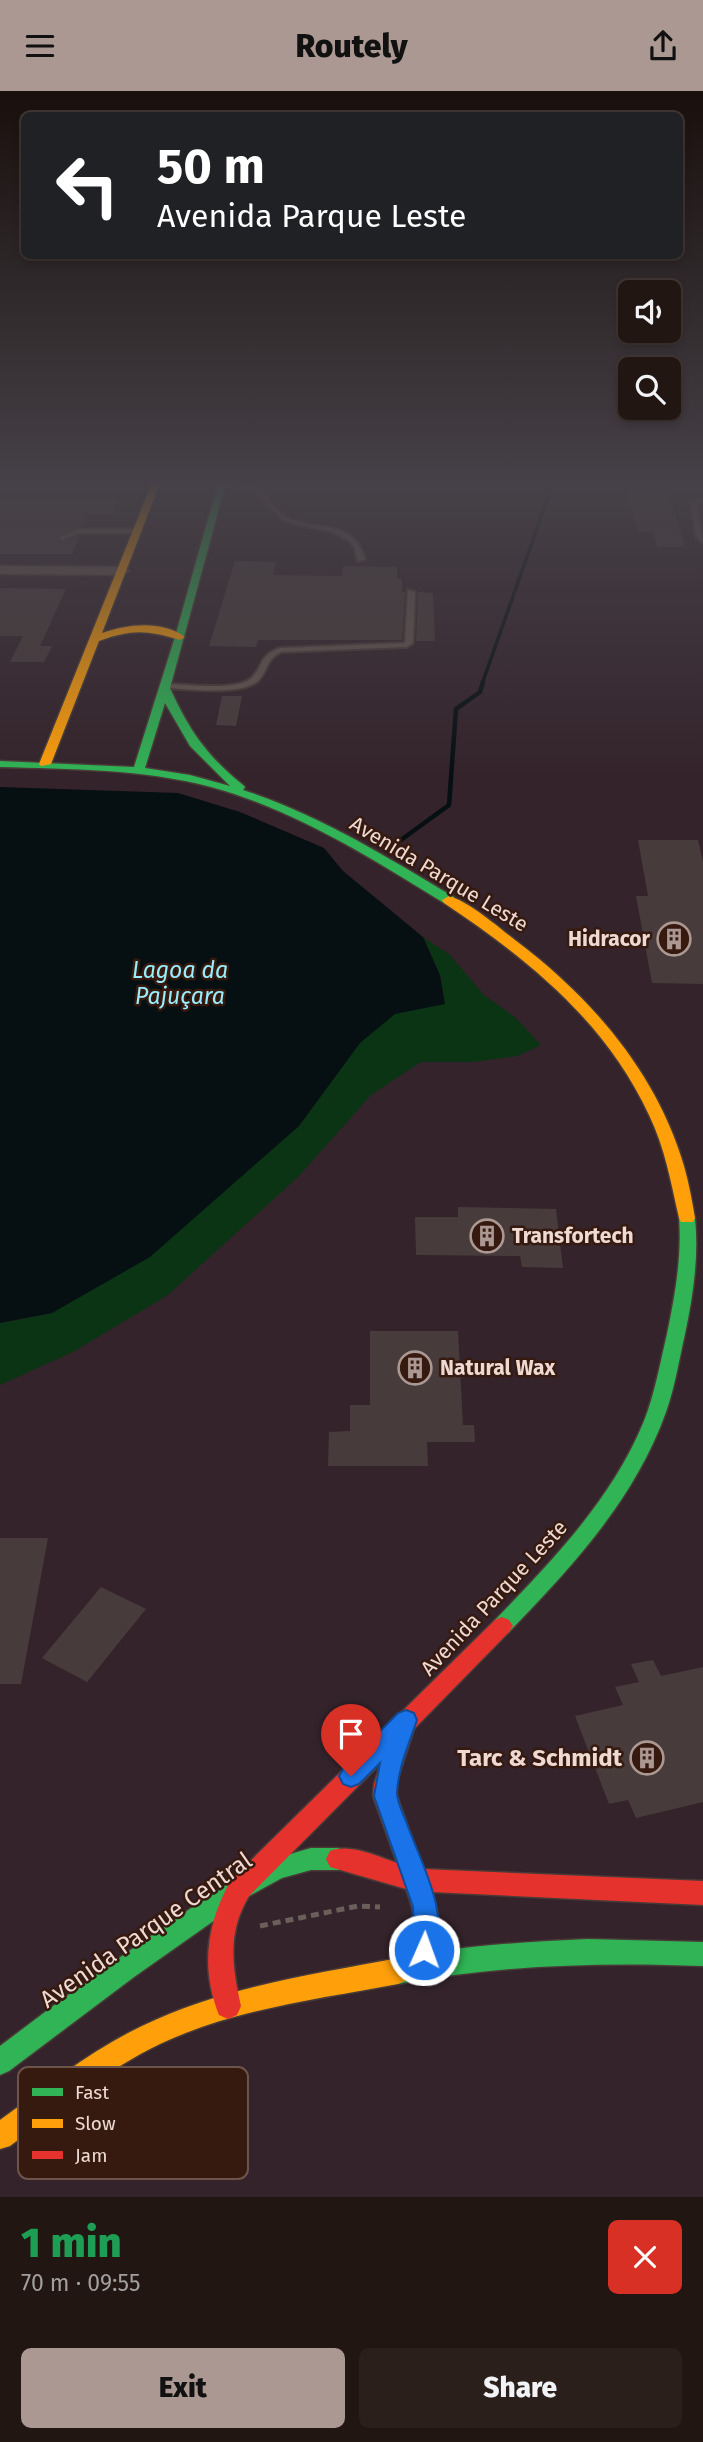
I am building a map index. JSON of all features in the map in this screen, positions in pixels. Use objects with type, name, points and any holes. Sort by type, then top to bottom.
[{"type":"street","points":[[45,764],[118,581]]},
{"type":"street","points":[[139,769],[196,581]]},
{"type":"street","points":[[107,613],[124,619],[147,622],[168,619],[188,610]]},
{"type":"street","points":[[97,638],[116,630],[138,626],[160,628],[180,636]]},
{"type":"street","points":[[165,688],[172,711],[192,747],[219,772],[262,800]]},
{"type":"street","name":"Avenida Parque Leste","points":[[0,764],[139,769],[217,785],[262,800],[432,889],[506,936],[557,975],[602,1023],[640,1081],[673,1159],[685,1204],[689,1251],[686,1287],[664,1388],[648,1434],[603,1506],[562,1561],[240,1888],[222,1916],[218,1931],[218,1959],[228,2006]]},
{"type":"street","name":"Avenida Parque Leste","points":[[406,1720],[385,1784],[386,1796],[425,1907],[427,1933],[422,1966]]},
{"type":"street","name":"Avenida Parque Central","points":[[0,2061],[125,1968],[240,1888],[278,1867],[311,1859],[335,1858],[366,1864],[415,1880],[703,1893]]},
{"type":"street","points":[[98,2067],[119,2052],[176,2025],[228,2006],[422,1966],[523,1952],[635,1951],[703,1954]]},
{"type":"street","points":[[0,2136],[18,2123]]},
{"type":"lane","points":[[165,688],[249,683],[255,679],[264,659],[280,650],[404,645],[409,643],[411,592]]},
{"type":"shaded area","points":[[0,581],[703,581],[703,2197],[0,2197]]},
{"type":"green space","points":[[423,937],[449,954],[484,995],[515,1017],[541,1045],[518,1056],[473,1062],[421,1062],[371,1095],[299,1176],[168,1295],[73,1352],[0,1385],[0,1323],[52,1313],[299,1126],[360,1043],[394,1014],[445,1003],[440,975]]},
{"type":"water","name":"Lagoa da Pajuçara","points":[[0,787],[178,793],[240,812],[324,848],[343,871],[423,937],[440,975],[445,1004],[395,1014],[360,1043],[299,1126],[150,1257],[52,1313],[0,1323]]},
{"type":"building","points":[[229,581],[402,581],[402,592],[405,592],[402,640],[258,640],[256,647],[209,646]]},
{"type":"building","points":[[0,588],[66,589],[40,646],[52,646],[44,662],[10,662],[23,636],[0,636]]},
{"type":"building","points":[[418,592],[433,593],[435,641],[416,641]]},
{"type":"building","points":[[222,696],[242,696],[236,726],[216,725]]},
{"type":"building","name":"Hidracor","points":[[638,840],[698,840],[703,862],[703,984],[652,983],[636,896],[648,896]]},
{"type":"building","name":"Transfortech","points":[[458,1207],[556,1209],[563,1268],[522,1267],[520,1256],[416,1255],[415,1217],[458,1217]]},
{"type":"building","name":"Natural Wax","points":[[370,1331],[458,1331],[463,1425],[474,1425],[475,1442],[427,1442],[428,1466],[328,1466],[329,1432],[350,1431],[350,1405],[370,1405]]},
{"type":"building","points":[[0,1538],[48,1538],[21,1684],[0,1684]]},
{"type":"building","points":[[101,1587],[146,1609],[87,1682],[42,1658]]},
{"type":"building","name":"Tarc & Schmidt","points":[[653,1660],[661,1676],[703,1667],[703,1802],[636,1818],[628,1800],[609,1804],[575,1716],[623,1705],[615,1687],[639,1682],[631,1664]]},
{"type":"waterway","points":[[482,684],[518,581]]},
{"type":"waterway","points":[[394,845],[449,805],[456,709],[480,692],[483,682]]},
{"type":"traffic: fast","points":[[139,769],[195,581]]},
{"type":"traffic: fast","points":[[165,689],[194,744],[239,787]]},
{"type":"traffic: fast","points":[[0,764],[136,770],[216,785],[277,806],[307,820],[365,850],[449,900]]},
{"type":"traffic: fast","points":[[502,1626],[588,1531],[625,1478],[640,1450],[661,1398],[677,1328],[688,1260],[687,1218]]},
{"type":"traffic: fast","points":[[0,2062],[125,1968],[240,1888],[278,1868],[311,1859],[338,1859]]},
{"type":"traffic: fast","points":[[398,1971],[512,1955],[588,1952],[703,1954]]},
{"type":"traffic: slow","points":[[45,764],[117,581]]},
{"type":"traffic: slow","points":[[97,638],[139,628],[159,630],[180,637]]},
{"type":"traffic: slow","points":[[449,900],[534,961],[572,995],[605,1032],[634,1073],[658,1117],[676,1165],[687,1218]]},
{"type":"traffic: slow","points":[[97,2067],[150,2035],[218,2009],[398,1971]]},
{"type":"traffic: slow","points":[[0,2136],[18,2123]]},
{"type":"traffic: jam","points":[[228,2006],[220,1959],[221,1932],[231,1903],[240,1888],[502,1626]]},
{"type":"traffic: jam","points":[[403,1729],[385,1784],[385,1796],[425,1907],[427,1933],[422,1966]]},
{"type":"traffic: jam","points":[[338,1859],[366,1864],[415,1880],[703,1893]]},
{"type":"place","name":"Hidracor","points":[[674,939]]},
{"type":"place","name":"Transfortech","points":[[487,1236]]},
{"type":"place","name":"Natural Wax","points":[[415,1368]]},
{"type":"place","name":"Tarc & Schmidt","points":[[647,1758]]},
{"type":"route","points":[[351,1776],[406,1720],[385,1784],[386,1796],[425,1907],[427,1933],[424,1950]]}]
